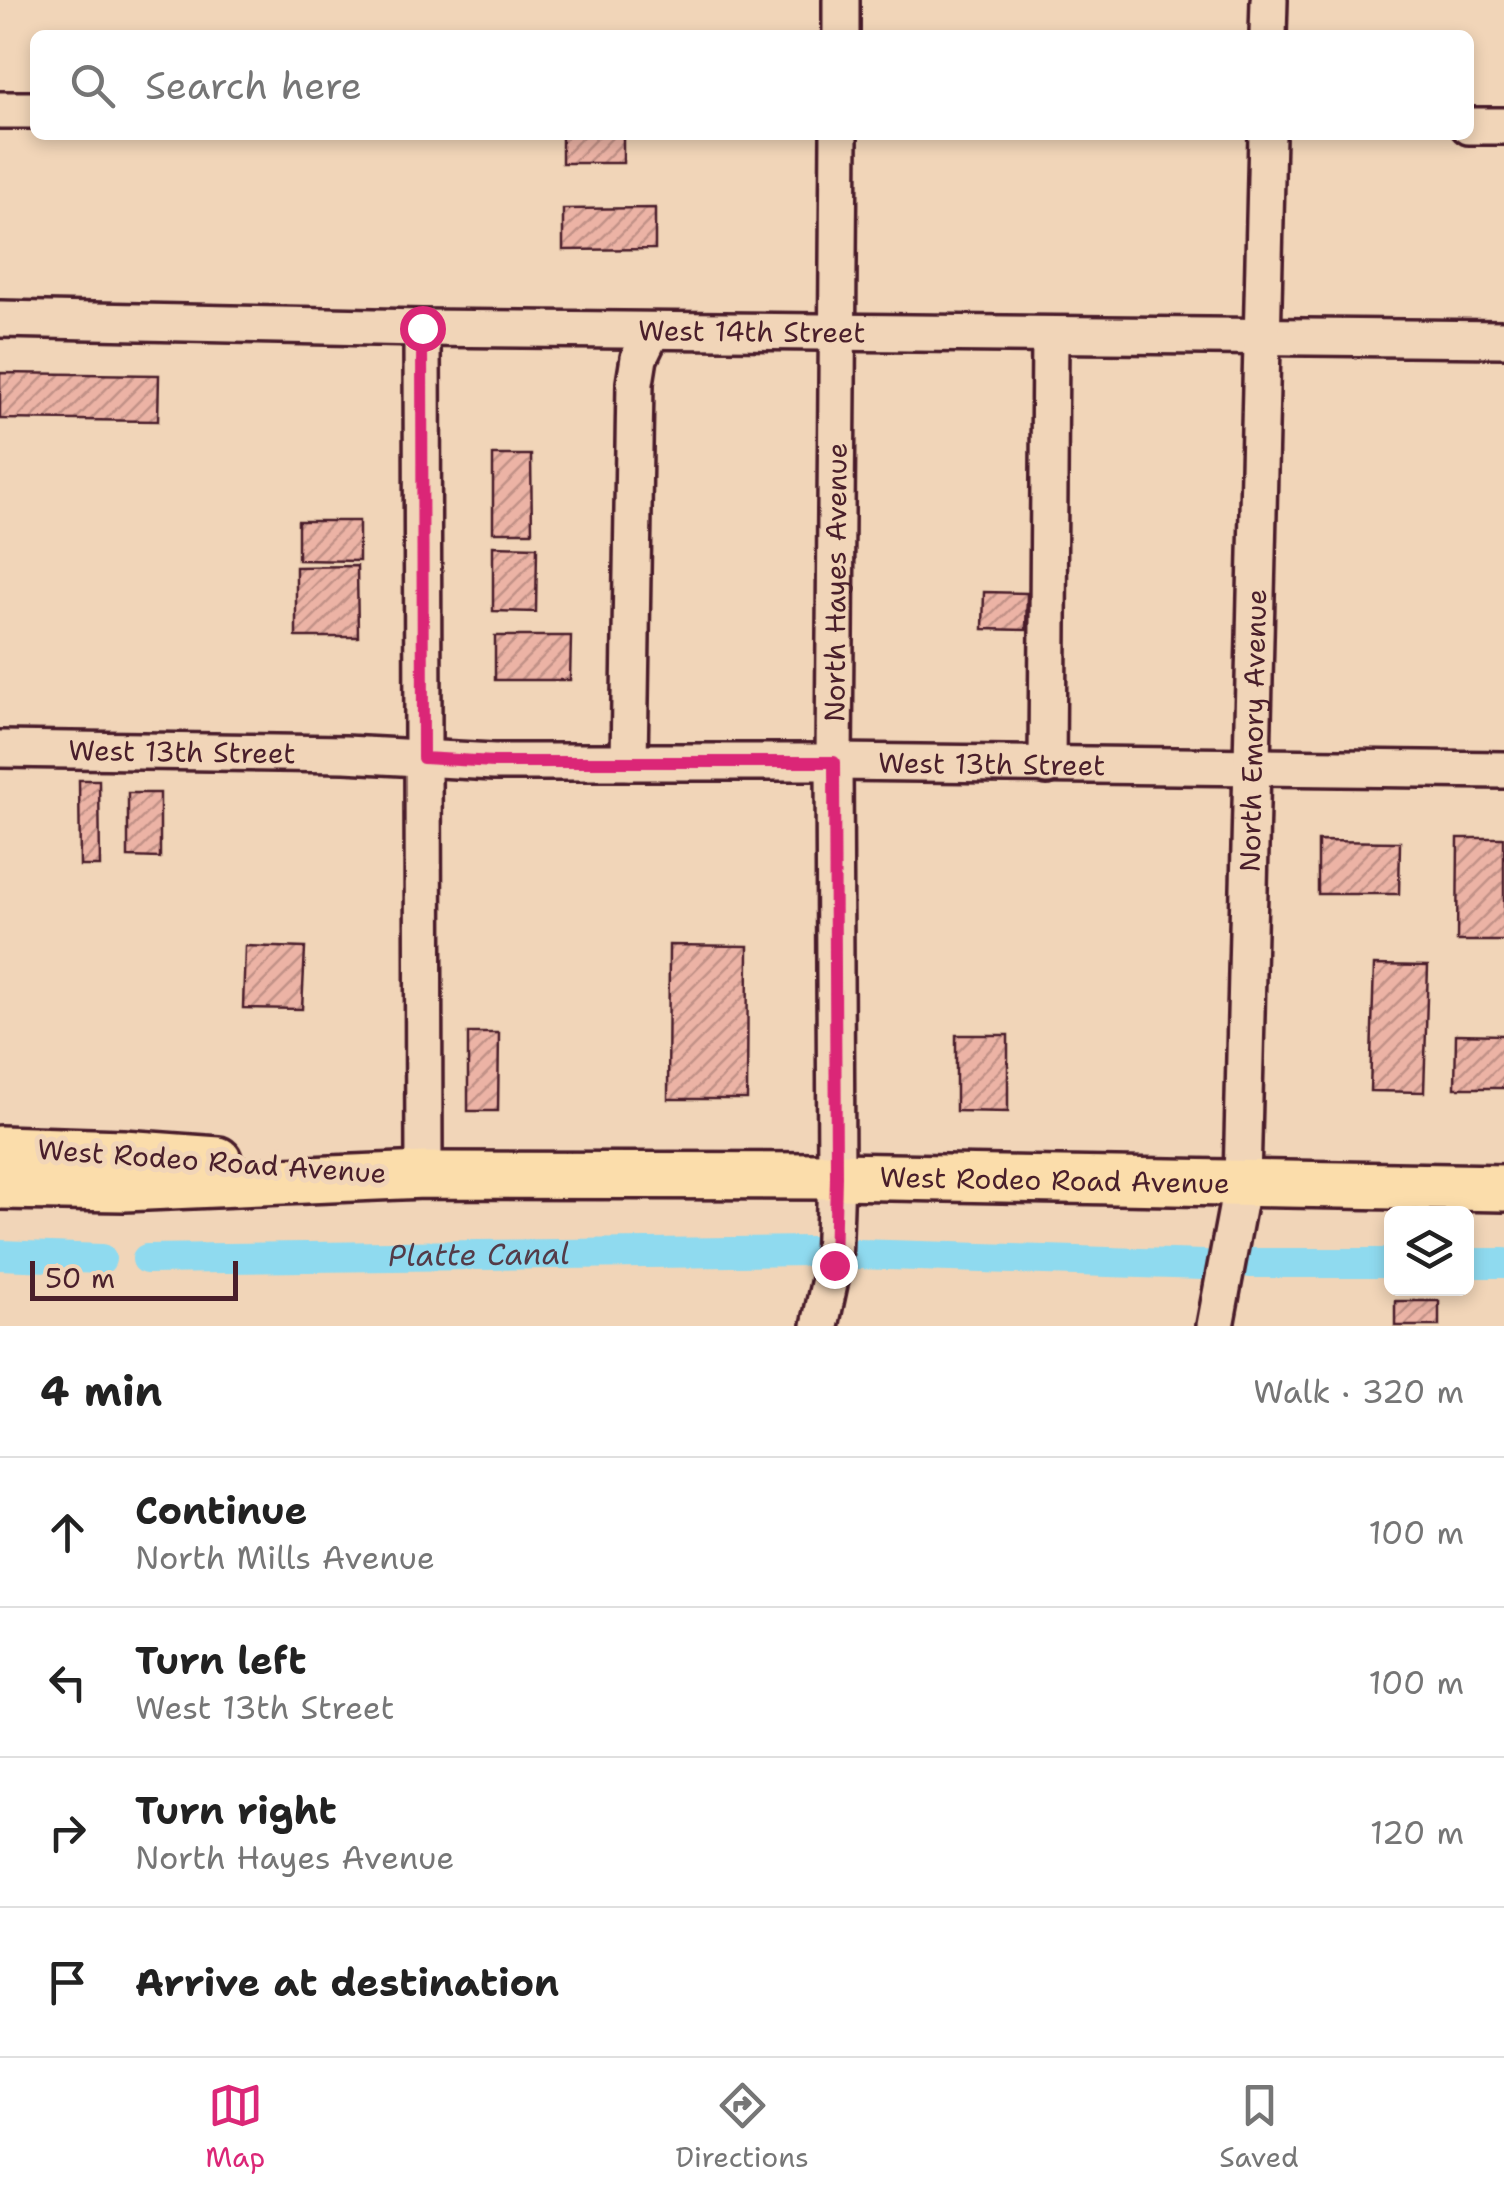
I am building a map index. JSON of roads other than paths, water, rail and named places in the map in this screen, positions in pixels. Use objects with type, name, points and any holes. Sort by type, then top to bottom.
[{"type":"main road","name":"West Rodeo Road Avenue","points":[[0,1149],[123,1153],[424,1175]]},
{"type":"main road","name":"West Rodeo Road Avenue","points":[[0,1186],[124,1188],[424,1175],[836,1176],[1504,1188]]},
{"type":"street","points":[[840,30],[841,0]]},
{"type":"street","points":[[1268,30],[1269,0]]},
{"type":"street","points":[[0,110],[30,110]]},
{"type":"street","points":[[1474,126],[1504,126]]},
{"type":"street","name":"North Hayes Avenue","points":[[820,1326],[834,1265],[836,1176],[834,762],[839,140]]},
{"type":"street","name":"North Emory Avenue","points":[[1216,1326],[1242,1182],[1266,140]]},
{"type":"street","name":"West 14th Street","points":[[0,319],[422,328],[1504,340]]},
{"type":"street","points":[[422,328],[424,1175]]},
{"type":"street","points":[[629,762],[635,382],[639,358],[652,331]]},
{"type":"street","points":[[1046,766],[1050,335]]},
{"type":"street","name":"West 13th Street","points":[[0,749],[345,754],[494,762],[1504,770]]},
{"type":"waterway","name":"Platte Canal","points":[[147,1259],[811,1251]]},
{"type":"waterway","points":[[857,1254],[1204,1265]]},
{"type":"waterway","name":"Platte Canal","points":[[0,1255],[101,1259]]},
{"type":"waterway","name":"Platte Canal","points":[[1250,1263],[1384,1263]]},
{"type":"waterway","name":"Platte Canal","points":[[1474,1263],[1504,1263]]}]
